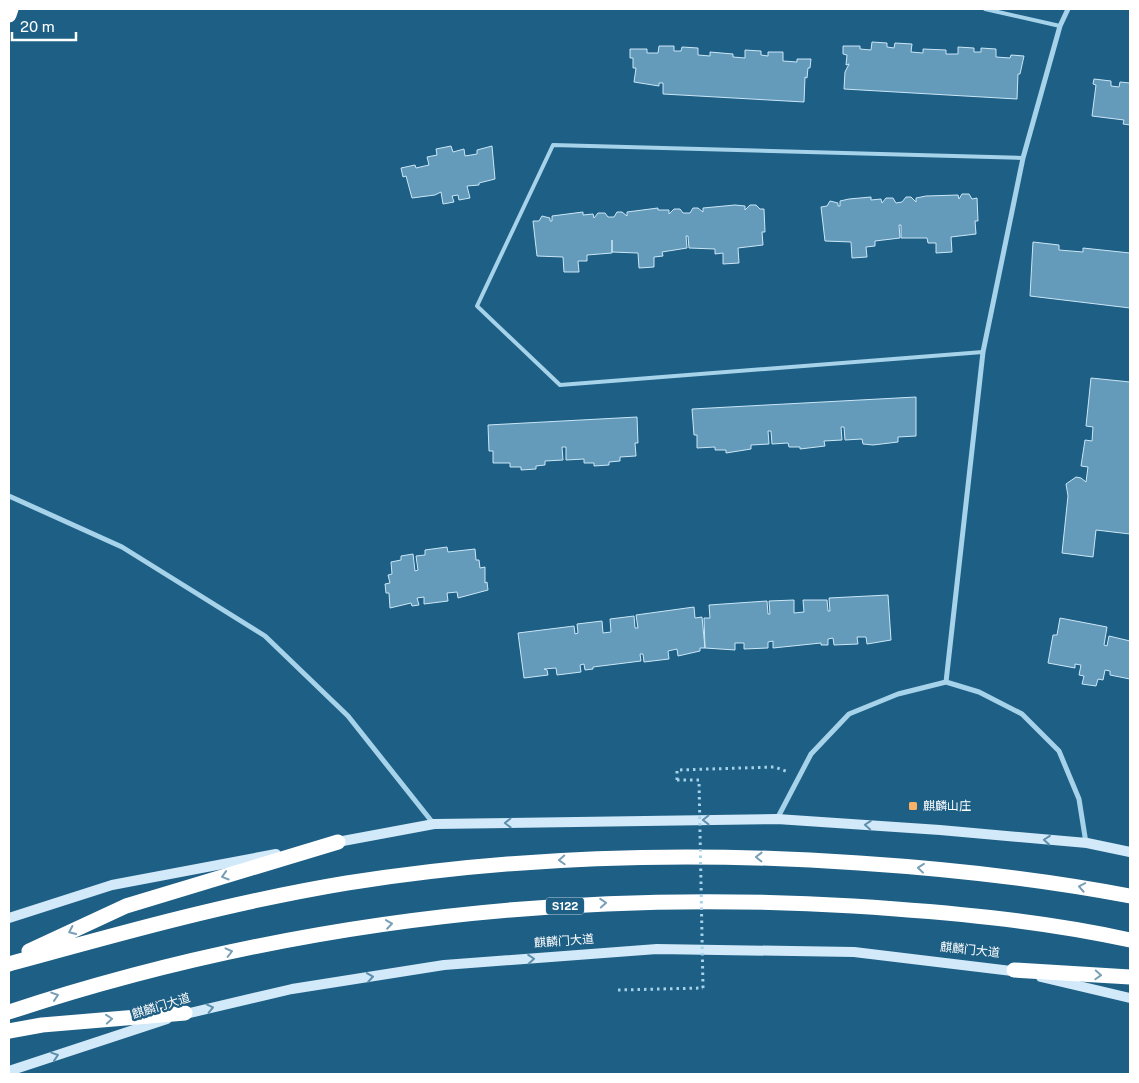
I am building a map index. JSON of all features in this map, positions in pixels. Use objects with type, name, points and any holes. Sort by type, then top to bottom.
[{"type":"highway","points":[[9,15],[11,9]]},
{"type":"highway","points":[[9,962],[126,906],[338,842]]},
{"type":"highway","points":[[9,962],[219,908],[346,884],[483,865],[598,858],[764,857],[913,867],[1070,884],[1130,896]]},
{"type":"highway","name":"S122","points":[[9,1012],[77,989],[249,947],[462,913],[610,902],[760,901],[918,910],[1072,928],[1130,940]]},
{"type":"highway","points":[[1014,970],[1130,977]]},
{"type":"highway","points":[[9,1031],[42,1025],[186,1013]]},
{"type":"street","points":[[946,682],[983,352],[1023,158],[1060,26],[1068,9]]},
{"type":"street","points":[[9,496],[122,547],[265,636],[348,716],[434,824]]},
{"type":"street","points":[[777,819],[811,754],[849,714],[898,694],[946,682],[979,692],[1022,714],[1059,752],[1079,799],[1086,843]]},
{"type":"street","points":[[9,918],[112,885],[434,824],[777,819],[940,830],[1086,843],[1130,852]]},
{"type":"street","name":"麒麟门大道","points":[[9,1071],[186,1013],[292,989],[444,965],[657,949],[854,952],[1014,970],[1130,998]]},
{"type":"lane","points":[[986,9],[1060,26]]},
{"type":"lane","points":[[983,352],[560,386],[477,306],[552,146],[1023,158]]},
{"type":"path","points":[[618,990],[702,988],[699,780],[677,780],[677,770],[775,767],[798,776]]},
{"type":"building","points":[[872,42],[887,43],[887,47],[894,48],[895,43],[912,44],[911,52],[923,53],[923,49],[946,50],[946,54],[958,54],[958,47],[974,48],[974,52],[981,52],[981,48],[996,49],[996,57],[1024,56],[1020,74],[1018,74],[1017,99],[844,89],[845,72],[849,64],[846,65],[847,55],[843,54],[843,46],[860,46],[860,49],[871,50]]},
{"type":"building","points":[[659,46],[674,46],[674,51],[681,51],[682,47],[698,48],[698,55],[710,56],[710,52],[733,54],[733,57],[745,58],[745,50],[761,51],[761,55],[768,56],[768,52],[783,52],[783,61],[797,62],[797,59],[811,59],[807,78],[805,77],[804,102],[663,94],[663,83],[659,83],[659,86],[634,82],[636,68],[633,68],[633,58],[630,58],[630,49],[647,49],[647,53],[658,53]]},
{"type":"building","points":[[1094,79],[1111,81],[1111,86],[1119,87],[1120,82],[1130,83],[1130,125],[1123,124],[1124,120],[1092,116],[1096,85],[1093,84]]},
{"type":"building","points":[[451,146],[453,152],[464,149],[465,156],[477,154],[477,150],[492,146],[495,179],[479,183],[479,185],[467,186],[470,198],[459,200],[458,195],[452,196],[454,202],[443,204],[441,192],[435,195],[412,198],[406,176],[403,177],[401,168],[415,165],[416,168],[429,165],[427,157],[437,155],[436,149]]},
{"type":"building","points":[[962,194],[969,194],[972,199],[977,198],[978,221],[975,221],[976,234],[951,237],[952,252],[936,253],[936,243],[928,243],[927,238],[901,238],[901,225],[899,225],[900,238],[875,241],[875,246],[866,247],[867,257],[852,258],[851,242],[825,241],[821,207],[827,206],[830,201],[838,203],[838,206],[840,206],[840,201],[849,199],[871,197],[871,200],[881,199],[882,203],[886,198],[893,198],[896,203],[902,202],[906,197],[911,197],[916,202],[916,198],[926,196],[958,195],[959,199]]},
{"type":"building","points":[[735,205],[745,206],[745,210],[750,205],[756,205],[760,209],[764,209],[765,232],[762,232],[763,245],[738,248],[739,263],[723,264],[723,253],[715,254],[715,249],[689,248],[688,236],[686,236],[687,248],[662,252],[663,256],[654,257],[654,267],[639,268],[638,253],[612,252],[587,255],[587,261],[578,261],[579,272],[564,272],[563,257],[537,256],[533,221],[539,221],[542,216],[550,218],[550,221],[552,221],[552,216],[583,212],[583,215],[593,214],[594,218],[598,213],[605,213],[608,217],[614,217],[617,212],[622,212],[627,216],[627,212],[658,208],[658,210],[669,210],[669,214],[674,209],[680,209],[683,213],[690,213],[693,208],[698,208],[703,212],[703,208]]},
{"type":"building","points":[[1033,242],[1059,245],[1059,250],[1083,252],[1083,248],[1130,253],[1130,308],[1030,296]]},
{"type":"building","points":[[1091,378],[1130,382],[1130,534],[1096,530],[1093,557],[1062,553],[1068,496],[1066,484],[1076,477],[1086,482],[1088,467],[1081,466],[1085,440],[1092,441],[1093,427],[1086,426]]},
{"type":"building","points":[[916,397],[916,436],[898,437],[898,442],[873,445],[863,444],[862,439],[845,440],[844,427],[841,427],[842,440],[824,441],[825,446],[800,449],[800,447],[789,447],[788,443],[772,444],[771,431],[768,431],[769,444],[751,445],[751,449],[726,453],[726,450],[715,450],[715,447],[697,448],[697,435],[694,435],[692,409]]},
{"type":"building","points":[[637,417],[638,443],[635,443],[636,456],[620,457],[620,461],[609,462],[609,465],[594,466],[594,463],[584,463],[584,459],[566,460],[566,447],[562,447],[563,460],[545,461],[545,465],[536,466],[536,469],[521,470],[521,467],[510,467],[510,463],[493,463],[493,451],[489,451],[488,425]]},
{"type":"building","points":[[447,547],[448,552],[475,549],[476,560],[479,560],[480,568],[485,567],[485,583],[487,582],[488,590],[458,598],[457,592],[447,593],[448,601],[424,604],[424,597],[417,598],[419,605],[412,606],[411,603],[390,608],[389,593],[386,593],[385,584],[390,583],[388,575],[392,574],[391,562],[401,560],[401,556],[413,554],[415,571],[418,570],[416,556],[425,555],[425,550]]},
{"type":"building","points":[[888,595],[891,640],[867,644],[866,637],[857,637],[858,644],[834,645],[833,638],[828,639],[828,645],[821,645],[821,643],[773,648],[773,641],[768,642],[768,648],[744,649],[744,643],[735,643],[735,650],[705,648],[704,618],[710,618],[709,605],[767,601],[768,614],[770,614],[769,601],[794,600],[794,613],[804,612],[803,600],[827,600],[828,611],[830,611],[829,598]]},
{"type":"building","points":[[694,607],[695,618],[702,617],[705,648],[700,648],[700,651],[678,656],[677,649],[668,651],[669,659],[644,662],[643,654],[640,654],[641,661],[593,667],[593,669],[585,670],[584,664],[580,665],[581,672],[557,675],[556,668],[544,669],[547,670],[548,675],[524,678],[518,633],[574,626],[575,634],[578,633],[577,624],[602,621],[603,633],[611,632],[610,619],[634,616],[635,628],[638,628],[636,615]]},
{"type":"building","points":[[1060,618],[1107,627],[1104,645],[1107,646],[1109,636],[1130,641],[1130,679],[1110,675],[1110,671],[1105,670],[1103,680],[1098,679],[1096,686],[1082,684],[1084,676],[1079,675],[1081,665],[1075,664],[1075,668],[1048,663],[1053,635],[1057,635]]},
{"type":"place","name":"麒麟山庄","points":[[913,806]]}]
